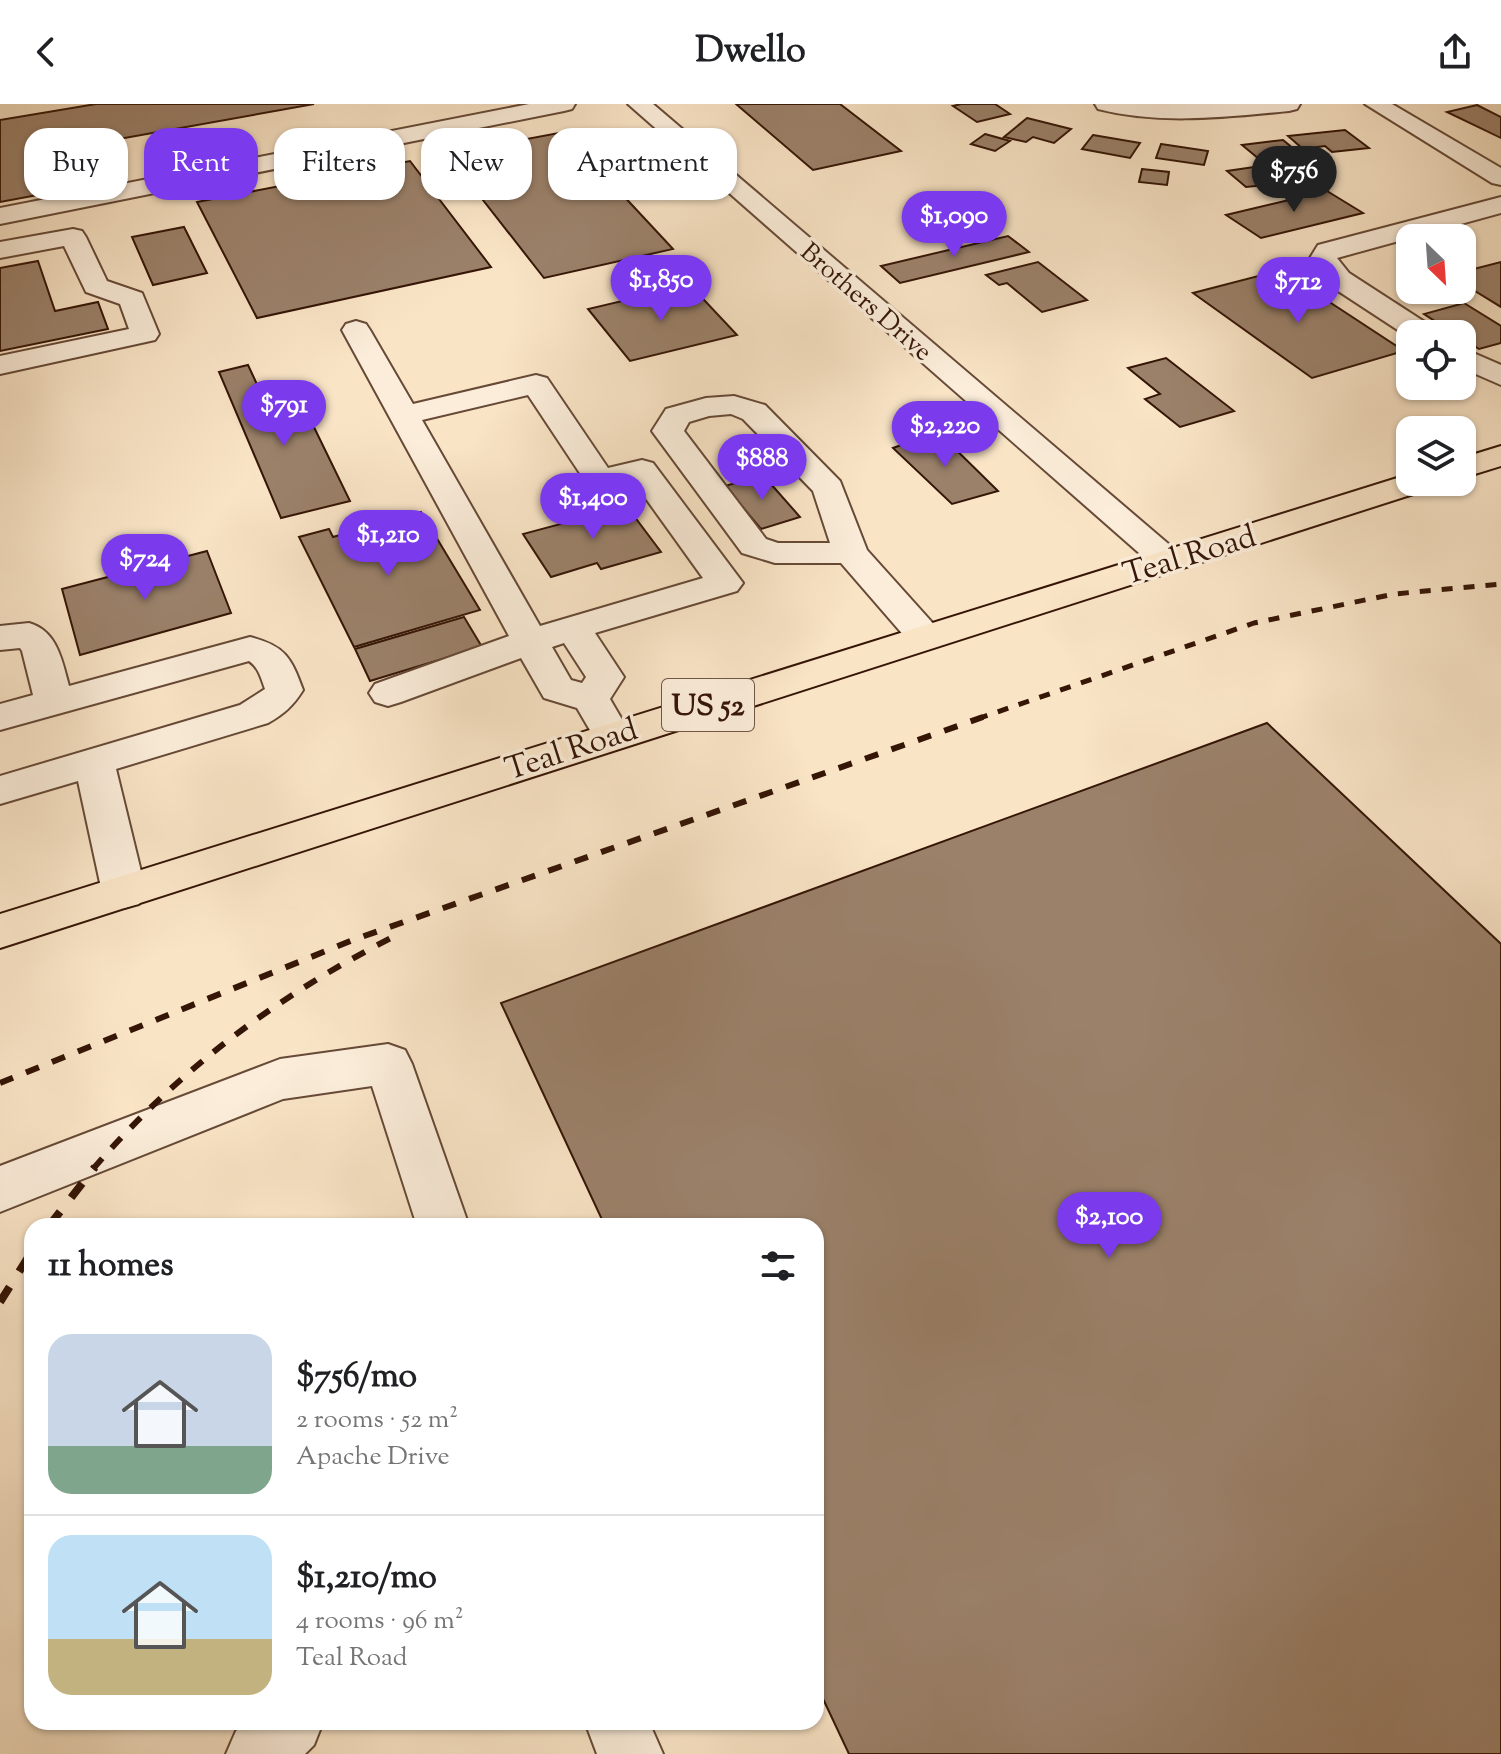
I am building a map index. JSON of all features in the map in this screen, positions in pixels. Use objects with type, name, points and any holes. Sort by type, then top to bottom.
[{"type":"main road","points":[[1476,464],[1501,456]]},
{"type":"main road","name":"Teal Road","points":[[0,931],[1396,489]]},
{"type":"street","points":[[442,104],[464,122]]},
{"type":"street","points":[[0,216],[564,104]]},
{"type":"street","name":"Brothers Drive","points":[[639,104],[1167,560]]},
{"type":"street","points":[[1106,104],[1135,111],[1188,114],[1289,104]]},
{"type":"street","points":[[1376,104],[1498,174]]},
{"type":"street","points":[[1402,320],[1339,279],[1323,258],[1327,251],[1501,205]]},
{"type":"street","points":[[0,250],[73,237],[96,286],[132,299],[145,334],[0,365]]},
{"type":"street","points":[[356,330],[557,689],[591,699],[613,735]]},
{"type":"street","points":[[1476,364],[1501,376]]},
{"type":"street","points":[[388,693],[529,641],[699,590],[617,477],[600,480],[536,384],[404,415]]},
{"type":"street","points":[[851,553],[775,553],[754,546],[668,431],[677,416],[706,407],[734,405],[754,412],[828,488],[851,553],[925,637]]},
{"type":"street","points":[[573,628],[605,677],[591,699]]},
{"type":"street","points":[[0,638],[29,635],[40,649],[54,702]]},
{"type":"street","points":[[0,717],[250,649],[261,651],[273,659],[284,690],[275,702],[254,714],[0,790]]},
{"type":"street","points":[[94,761],[124,892]]},
{"type":"street","points":[[0,1189],[280,1079],[388,1064],[440,1218]]},
{"type":"street","points":[[259,1754],[283,1730]]},
{"type":"street","points":[[620,1730],[630,1754]]},
{"type":"building","points":[[96,104],[314,104],[180,128],[144,128],[144,134],[128,137],[128,128],[24,128],[24,198],[0,202],[0,120]]},
{"type":"building","points":[[736,104],[840,104],[901,151],[813,170]]},
{"type":"building","points":[[995,104],[1010,114],[977,122],[953,106]]},
{"type":"building","points":[[1477,105],[1501,117],[1501,138],[1447,112]]},
{"type":"building","points":[[1027,118],[1071,129],[1054,143],[1033,137],[1026,142],[1004,137]]},
{"type":"building","points":[[1345,130],[1369,148],[1332,152],[1325,146],[1303,149],[1288,136]]},
{"type":"building","points":[[985,134],[1010,141],[995,151],[971,144]]},
{"type":"building","points":[[548,135],[548,200],[627,200],[673,249],[544,278],[483,200],[532,200],[532,138]]},
{"type":"building","points":[[1093,135],[1140,143],[1130,158],[1082,149]]},
{"type":"building","points":[[1283,140],[1300,154],[1259,159],[1242,145]]},
{"type":"building","points":[[1161,144],[1208,151],[1204,165],[1156,158]]},
{"type":"building","points":[[410,161],[421,175],[421,200],[440,200],[491,267],[257,318],[197,202],[258,200],[258,190],[274,187],[274,200],[405,200],[405,162]]},
{"type":"building","points":[[1254,167],[1274,184],[1246,187],[1227,171]]},
{"type":"building","points":[[1142,169],[1169,172],[1167,185],[1139,182]]},
{"type":"building","points":[[1327,191],[1363,213],[1261,238],[1226,215]]},
{"type":"building","points":[[184,227],[207,273],[153,285],[132,237]]},
{"type":"building","points":[[1008,236],[1029,252],[900,283],[881,266]]},
{"type":"building","points":[[38,261],[55,311],[98,302],[108,329],[0,351],[0,268]]},
{"type":"building","points":[[1038,262],[1087,300],[1042,312],[1007,283],[999,285],[986,275]]},
{"type":"building","points":[[1501,262],[1501,307],[1476,292],[1476,268]]},
{"type":"building","points":[[1266,274],[1287,288],[1302,284],[1396,346],[1396,353],[1312,378],[1193,293]]},
{"type":"building","points":[[690,285],[737,335],[630,361],[588,309]]},
{"type":"building","points":[[1466,304],[1501,326],[1501,343],[1479,349],[1476,347],[1476,320],[1433,320],[1424,314]]},
{"type":"building","points":[[1166,358],[1234,411],[1180,427],[1145,399],[1160,394],[1128,368]]},
{"type":"building","points":[[248,365],[261,393],[279,389],[294,420],[309,417],[350,501],[281,518],[219,372]]},
{"type":"building","points":[[938,432],[998,491],[952,504],[893,448]]},
{"type":"building","points":[[763,475],[800,517],[761,529],[725,486]]},
{"type":"building","points":[[622,500],[661,552],[601,569],[597,563],[551,577],[523,534],[598,514],[594,508]]},
{"type":"building","points":[[421,512],[480,610],[354,647],[299,537],[329,529],[333,537]]},
{"type":"building","points":[[207,551],[231,613],[80,655],[62,589]]},
{"type":"building","points":[[464,617],[482,647],[370,681],[355,649]]},
{"type":"building","points":[[1267,723],[1501,944],[1501,1754],[849,1754],[824,1701],[824,1218],[601,1218],[501,1003]]},
{"type":"railway","points":[[977,719],[1254,623],[1394,594],[1501,584]]},
{"type":"railway","points":[[0,1083],[353,940],[983,717]]},
{"type":"railway","points":[[93,1169],[159,1099],[231,1038],[309,984],[393,937]]},
{"type":"railway","points":[[55,1218],[95,1167]]},
{"type":"railway","points":[[0,1302],[24,1264]]}]
